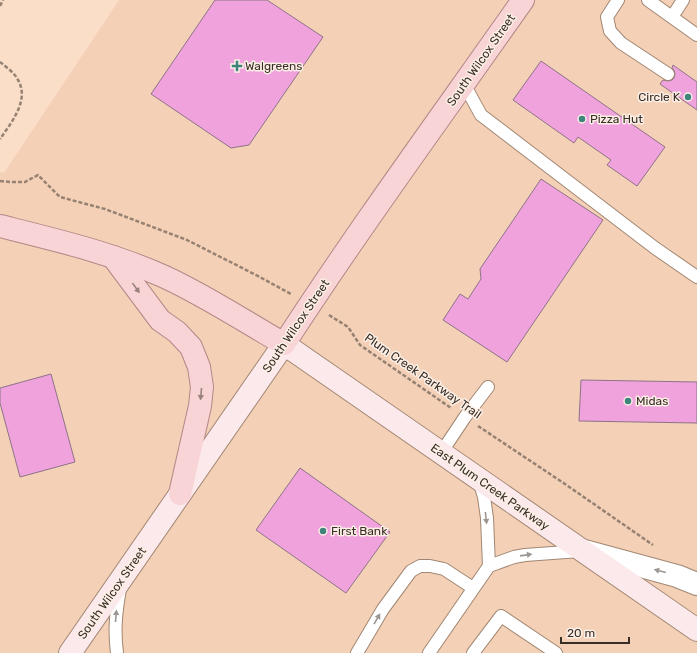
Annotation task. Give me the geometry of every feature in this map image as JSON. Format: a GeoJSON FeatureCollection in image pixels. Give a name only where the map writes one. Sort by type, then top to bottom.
{"type":"FeatureCollection","features":[{"type":"Feature","properties":{"kind":"main road","name":"South Wilcox Street"},"geometry":{"type":"LineString","coordinates":[[70,653],[284,344],[310,304],[523,0]]}},
{"type":"Feature","properties":{"kind":"main road"},"geometry":{"type":"LineString","coordinates":[[0,226],[113,257],[164,277],[207,299],[284,344]]}},
{"type":"Feature","properties":{"kind":"main road"},"geometry":{"type":"LineString","coordinates":[[113,257],[160,320],[177,332],[191,347],[200,367],[202,386],[200,406],[180,494]]}},
{"type":"Feature","properties":{"kind":"main road","name":"East Plum Creek Parkway"},"geometry":{"type":"LineString","coordinates":[[284,344],[697,630]]}},
{"type":"Feature","properties":{"kind":"street"},"geometry":{"type":"LineString","coordinates":[[582,550],[677,576],[697,584]]}},
{"type":"Feature","properties":{"kind":"lane"},"geometry":{"type":"LineString","coordinates":[[618,0],[607,17],[610,31],[621,43],[668,74]]}},
{"type":"Feature","properties":{"kind":"lane"},"geometry":{"type":"LineString","coordinates":[[648,0],[697,34]]}},
{"type":"Feature","properties":{"kind":"lane"},"geometry":{"type":"LineString","coordinates":[[672,17],[683,0]]}},
{"type":"Feature","properties":{"kind":"lane"},"geometry":{"type":"LineString","coordinates":[[464,84],[481,115],[649,243],[697,277]]}},
{"type":"Feature","properties":{"kind":"lane"},"geometry":{"type":"LineString","coordinates":[[441,453],[488,386]]}},
{"type":"Feature","properties":{"kind":"lane"},"geometry":{"type":"LineString","coordinates":[[479,480],[484,497],[487,518],[489,566]]}},
{"type":"Feature","properties":{"kind":"lane"},"geometry":{"type":"LineString","coordinates":[[429,653],[489,566],[514,557],[525,555],[582,550]]}},
{"type":"Feature","properties":{"kind":"lane"},"geometry":{"type":"LineString","coordinates":[[357,653],[383,610],[411,571],[420,566],[430,566],[444,569],[473,588]]}},
{"type":"Feature","properties":{"kind":"lane"},"geometry":{"type":"LineString","coordinates":[[117,653],[115,616],[121,580]]}},
{"type":"Feature","properties":{"kind":"lane"},"geometry":{"type":"LineString","coordinates":[[473,653],[501,616],[556,653]]}},
{"type":"Feature","properties":{"kind":"path"},"geometry":{"type":"LineString","coordinates":[[0,6],[3,0]]}},
{"type":"Feature","properties":{"kind":"path"},"geometry":{"type":"LineString","coordinates":[[0,62],[18,78],[22,88],[21,101],[16,115],[0,139]]}},
{"type":"Feature","properties":{"kind":"path","name":"Plum Creek Parkway Trail"},"geometry":{"type":"LineString","coordinates":[[0,181],[26,182],[38,175],[60,197],[105,209],[187,240],[310,304],[348,327],[360,345],[656,546]]}},
{"type":"Feature","properties":{"kind":"shaded area"},"geometry":{"type":"Polygon","coordinates":[[[119,0],[697,0],[697,653],[0,653],[0,172],[4,173],[119,0]]]}},
{"type":"Feature","properties":{"kind":"building","name":"Walgreens"},"geometry":{"type":"Polygon","coordinates":[[[215,0],[267,0],[323,37],[249,145],[231,148],[151,94],[215,0]]]}},
{"type":"Feature","properties":{"kind":"building","name":"Pizza Hut"},"geometry":{"type":"Polygon","coordinates":[[[541,61],[665,147],[637,186],[607,165],[611,160],[578,137],[574,143],[513,100],[541,61]]]}},
{"type":"Feature","properties":{"kind":"building","name":"Circle K"},"geometry":{"type":"Polygon","coordinates":[[[673,65],[697,82],[697,110],[660,84],[663,80],[668,81],[674,78],[675,74],[672,68],[673,65]]]}},
{"type":"Feature","properties":{"kind":"building"},"geometry":{"type":"Polygon","coordinates":[[[541,179],[603,220],[507,362],[443,320],[460,294],[468,299],[481,279],[480,269],[541,179]]]}},
{"type":"Feature","properties":{"kind":"building"},"geometry":{"type":"Polygon","coordinates":[[[51,374],[75,462],[20,477],[0,403],[0,388],[51,374]]]}},
{"type":"Feature","properties":{"kind":"building","name":"Midas"},"geometry":{"type":"Polygon","coordinates":[[[581,380],[697,382],[697,423],[579,421],[581,380]]]}},
{"type":"Feature","properties":{"kind":"building","name":"First Bank"},"geometry":{"type":"Polygon","coordinates":[[[300,468],[390,532],[346,593],[256,530],[300,468]]]}},
{"type":"Feature","properties":{"kind":"place","name":"Walgreens"},"geometry":{"type":"Point","coordinates":[237,66]}},
{"type":"Feature","properties":{"kind":"place","name":"Circle K"},"geometry":{"type":"Point","coordinates":[688,97]}},
{"type":"Feature","properties":{"kind":"place","name":"Pizza Hut"},"geometry":{"type":"Point","coordinates":[582,119]}},
{"type":"Feature","properties":{"kind":"place","name":"Midas"},"geometry":{"type":"Point","coordinates":[628,401]}},
{"type":"Feature","properties":{"kind":"place","name":"First Bank"},"geometry":{"type":"Point","coordinates":[323,531]}}]}
